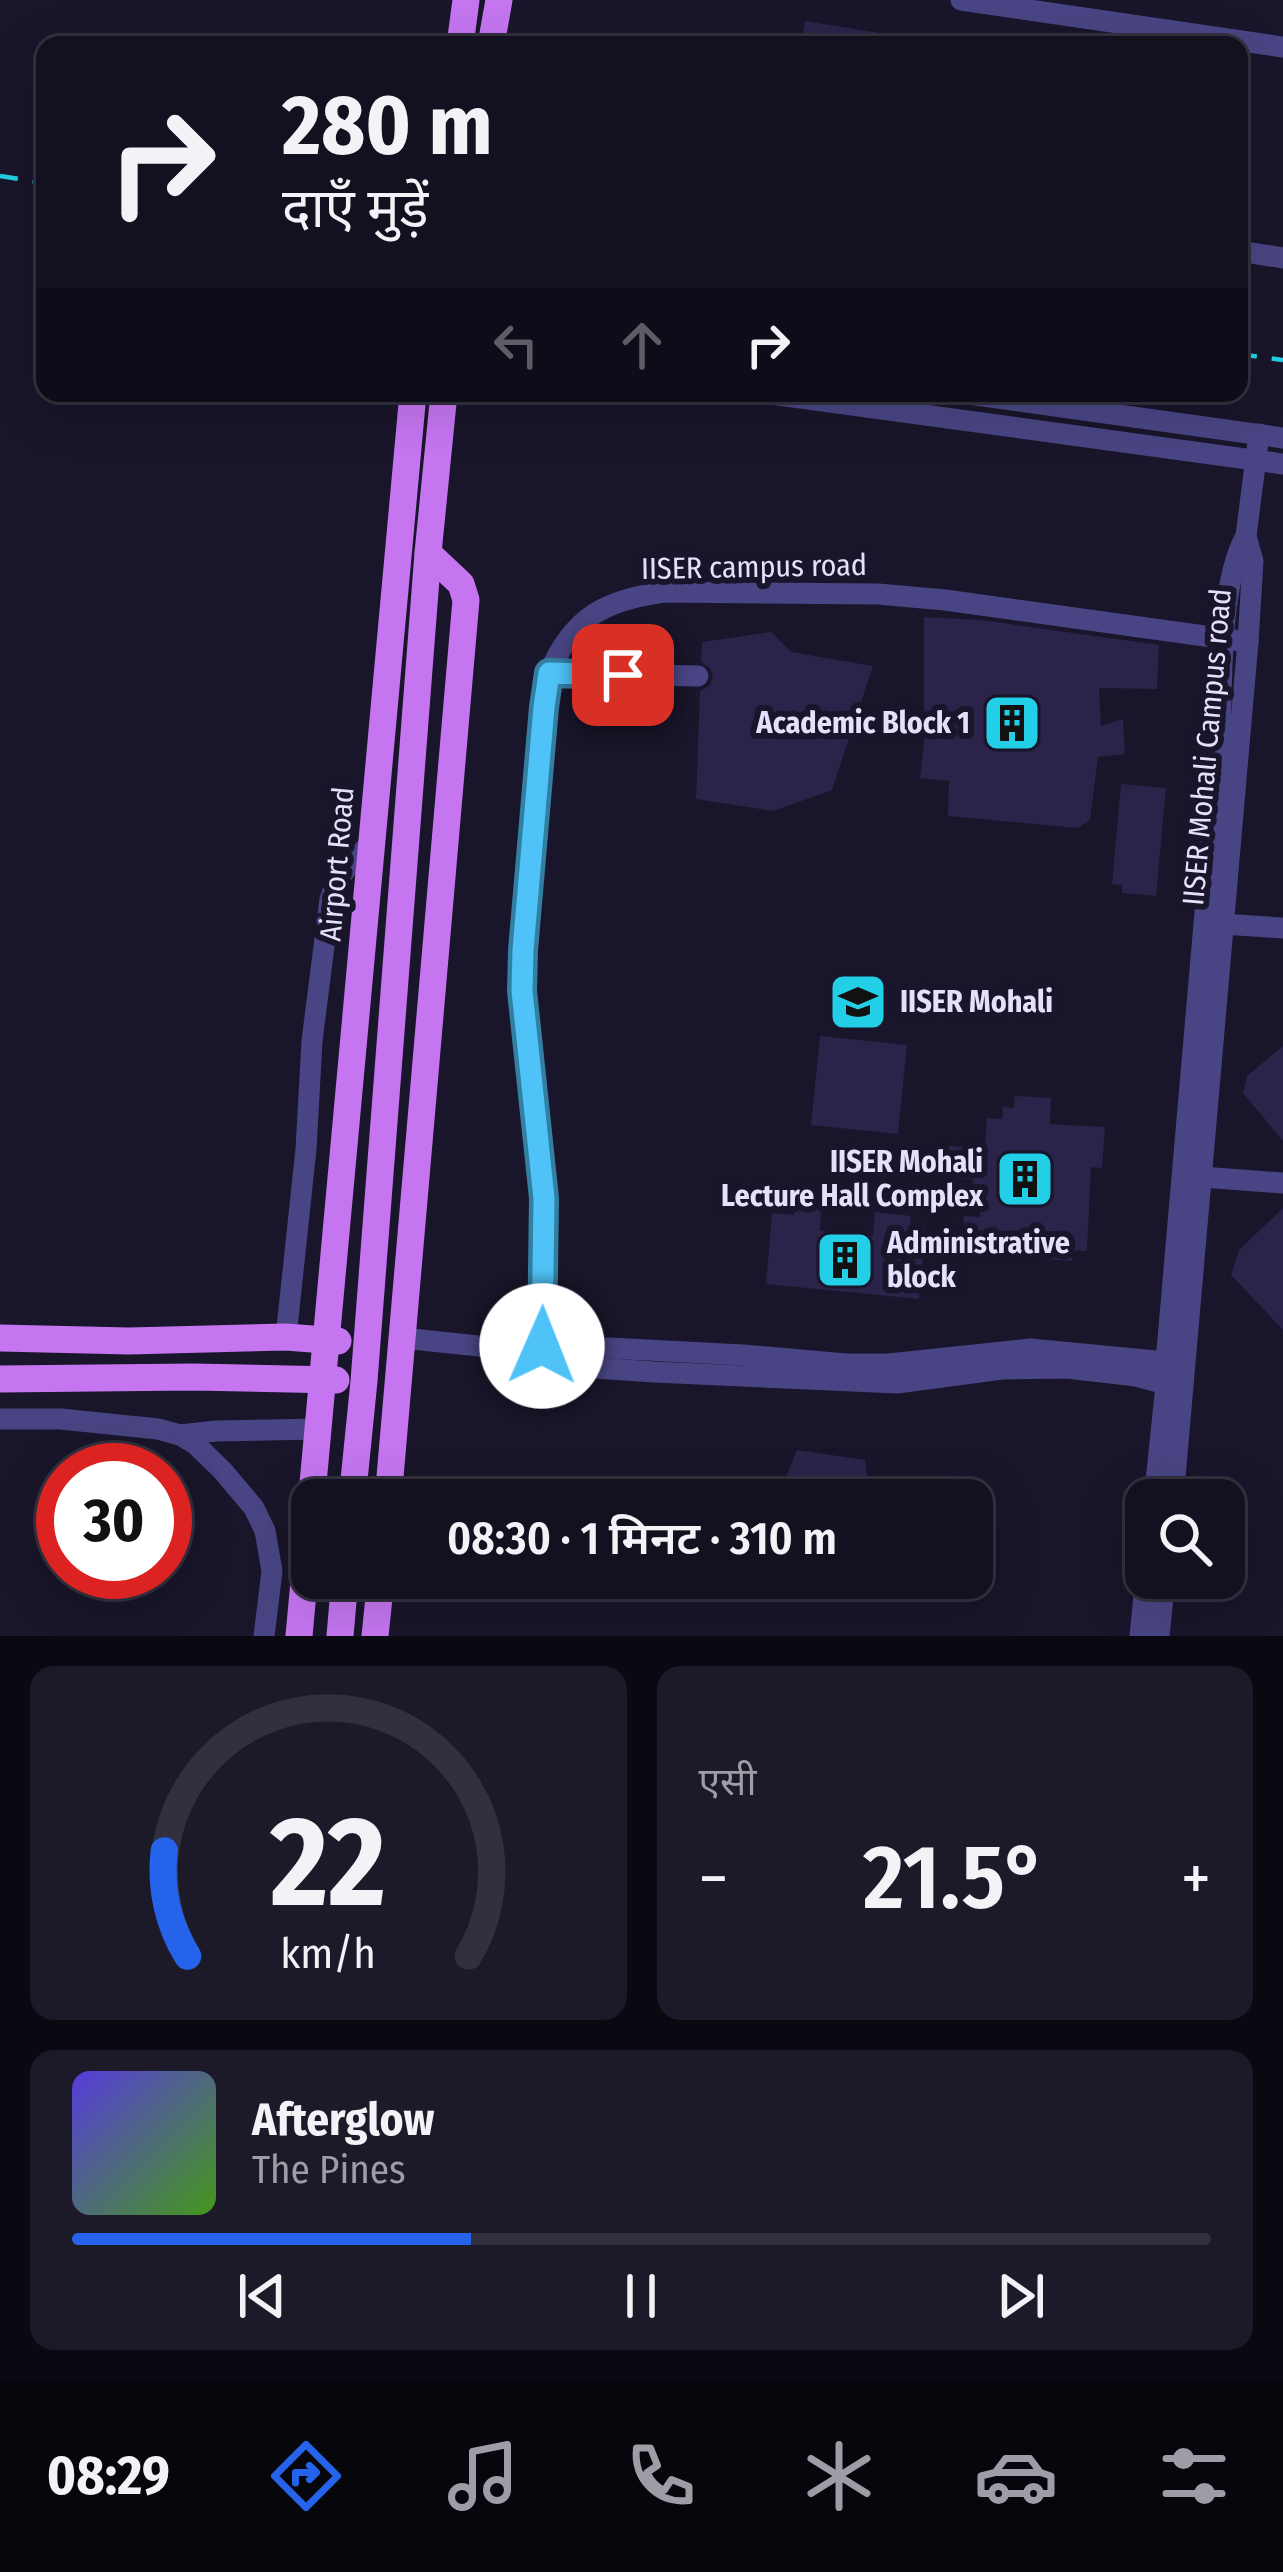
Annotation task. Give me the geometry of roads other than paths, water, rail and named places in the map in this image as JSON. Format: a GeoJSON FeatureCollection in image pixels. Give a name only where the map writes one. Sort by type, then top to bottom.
{"type":"FeatureCollection","features":[{"type":"Feature","properties":{"kind":"main road"},"geometry":{"type":"LineString","coordinates":[[461,36],[466,0]]}},
{"type":"Feature","properties":{"kind":"main road"},"geometry":{"type":"LineString","coordinates":[[493,36],[499,0]]}},
{"type":"Feature","properties":{"kind":"main road","name":"Airport Road"},"geometry":{"type":"LineString","coordinates":[[314,1479],[412,402]]}},
{"type":"Feature","properties":{"kind":"main road"},"geometry":{"type":"LineString","coordinates":[[354,1479],[443,402]]}},
{"type":"Feature","properties":{"kind":"main road"},"geometry":{"type":"LineString","coordinates":[[390,1479],[466,600],[461,584],[428,553]]}},
{"type":"Feature","properties":{"kind":"main road"},"geometry":{"type":"LineString","coordinates":[[0,1338],[129,1341],[286,1336],[366,1343]]}},
{"type":"Feature","properties":{"kind":"main road"},"geometry":{"type":"LineString","coordinates":[[0,1379],[364,1381]]}},
{"type":"Feature","properties":{"kind":"main road","name":"Airport Road"},"geometry":{"type":"LineString","coordinates":[[299,1636],[302,1599]]}},
{"type":"Feature","properties":{"kind":"main road"},"geometry":{"type":"LineString","coordinates":[[340,1636],[343,1599]]}},
{"type":"Feature","properties":{"kind":"main road"},"geometry":{"type":"LineString","coordinates":[[375,1636],[379,1599]]}},
{"type":"Feature","properties":{"kind":"street"},"geometry":{"type":"LineString","coordinates":[[961,0],[1041,6],[1218,36]]}},
{"type":"Feature","properties":{"kind":"street"},"geometry":{"type":"LineString","coordinates":[[1248,41],[1283,47]]}},
{"type":"Feature","properties":{"kind":"street"},"geometry":{"type":"LineString","coordinates":[[1248,252],[1283,258]]}},
{"type":"Feature","properties":{"kind":"street"},"geometry":{"type":"LineString","coordinates":[[830,402],[1283,464]]}},
{"type":"Feature","properties":{"kind":"street"},"geometry":{"type":"LineString","coordinates":[[1027,402],[1283,438]]}},
{"type":"Feature","properties":{"kind":"street"},"geometry":{"type":"LineString","coordinates":[[1246,536],[1259,434]]}},
{"type":"Feature","properties":{"kind":"street","name":"IISER Mohali Campus road"},"geometry":{"type":"LineString","coordinates":[[1174,1479],[1176,1375],[1224,638],[1235,555],[1246,536]]}},
{"type":"Feature","properties":{"kind":"street","name":"IISER Mohali Campus road"},"geometry":{"type":"LineString","coordinates":[[1191,1176],[1222,924],[1248,642],[1253,561],[1246,536]]}},
{"type":"Feature","properties":{"kind":"street","name":"IISER campus road"},"geometry":{"type":"LineString","coordinates":[[537,1352],[544,1198],[522,991],[523,950],[549,673],[559,649],[578,624],[605,606],[664,592],[878,594],[1248,642]]}},
{"type":"Feature","properties":{"kind":"street"},"geometry":{"type":"LineString","coordinates":[[549,673],[698,676]]}},
{"type":"Feature","properties":{"kind":"street"},"geometry":{"type":"LineString","coordinates":[[286,1336],[312,1041],[330,899],[350,862],[372,843]]}},
{"type":"Feature","properties":{"kind":"street"},"geometry":{"type":"LineString","coordinates":[[1222,924],[1283,928]]}},
{"type":"Feature","properties":{"kind":"street"},"geometry":{"type":"LineString","coordinates":[[1191,1176],[1283,1183]]}},
{"type":"Feature","properties":{"kind":"street"},"geometry":{"type":"LineString","coordinates":[[402,1338],[537,1352],[743,1355],[846,1364],[1030,1349],[1176,1375]]}},
{"type":"Feature","properties":{"kind":"street","name":"IISER Mohali Campus road"},"geometry":{"type":"LineString","coordinates":[[1158,1479],[1176,1375]]}},
{"type":"Feature","properties":{"kind":"street"},"geometry":{"type":"LineString","coordinates":[[0,1419],[62,1419],[158,1429],[195,1444],[254,1508],[265,1532],[272,1570],[264,1636]]}},
{"type":"Feature","properties":{"kind":"street"},"geometry":{"type":"LineString","coordinates":[[179,1435],[319,1429]]}},
{"type":"Feature","properties":{"kind":"street"},"geometry":{"type":"LineString","coordinates":[[271,1560],[291,1559]]}},
{"type":"Feature","properties":{"kind":"street"},"geometry":{"type":"LineString","coordinates":[[1140,1636],[1144,1599]]}},
{"type":"Feature","properties":{"kind":"street"},"geometry":{"type":"LineString","coordinates":[[1159,1636],[1163,1599]]}},
{"type":"Feature","properties":{"kind":"railway"},"geometry":{"type":"LineString","coordinates":[[0,176],[36,182]]}},
{"type":"Feature","properties":{"kind":"railway"},"geometry":{"type":"LineString","coordinates":[[1248,355],[1283,360]]}},
{"type":"Feature","properties":{"kind":"place","name":"Academic Block 1"},"geometry":{"type":"Point","coordinates":[1012,723]}},
{"type":"Feature","properties":{"kind":"place","name":"IISER Mohali"},"geometry":{"type":"Point","coordinates":[858,1002]}},
{"type":"Feature","properties":{"kind":"place","name":"IISER Mohali Lecture Hall Complex"},"geometry":{"type":"Point","coordinates":[1025,1179]}},
{"type":"Feature","properties":{"kind":"place","name":"Administrative block"},"geometry":{"type":"Point","coordinates":[845,1260]}}]}
